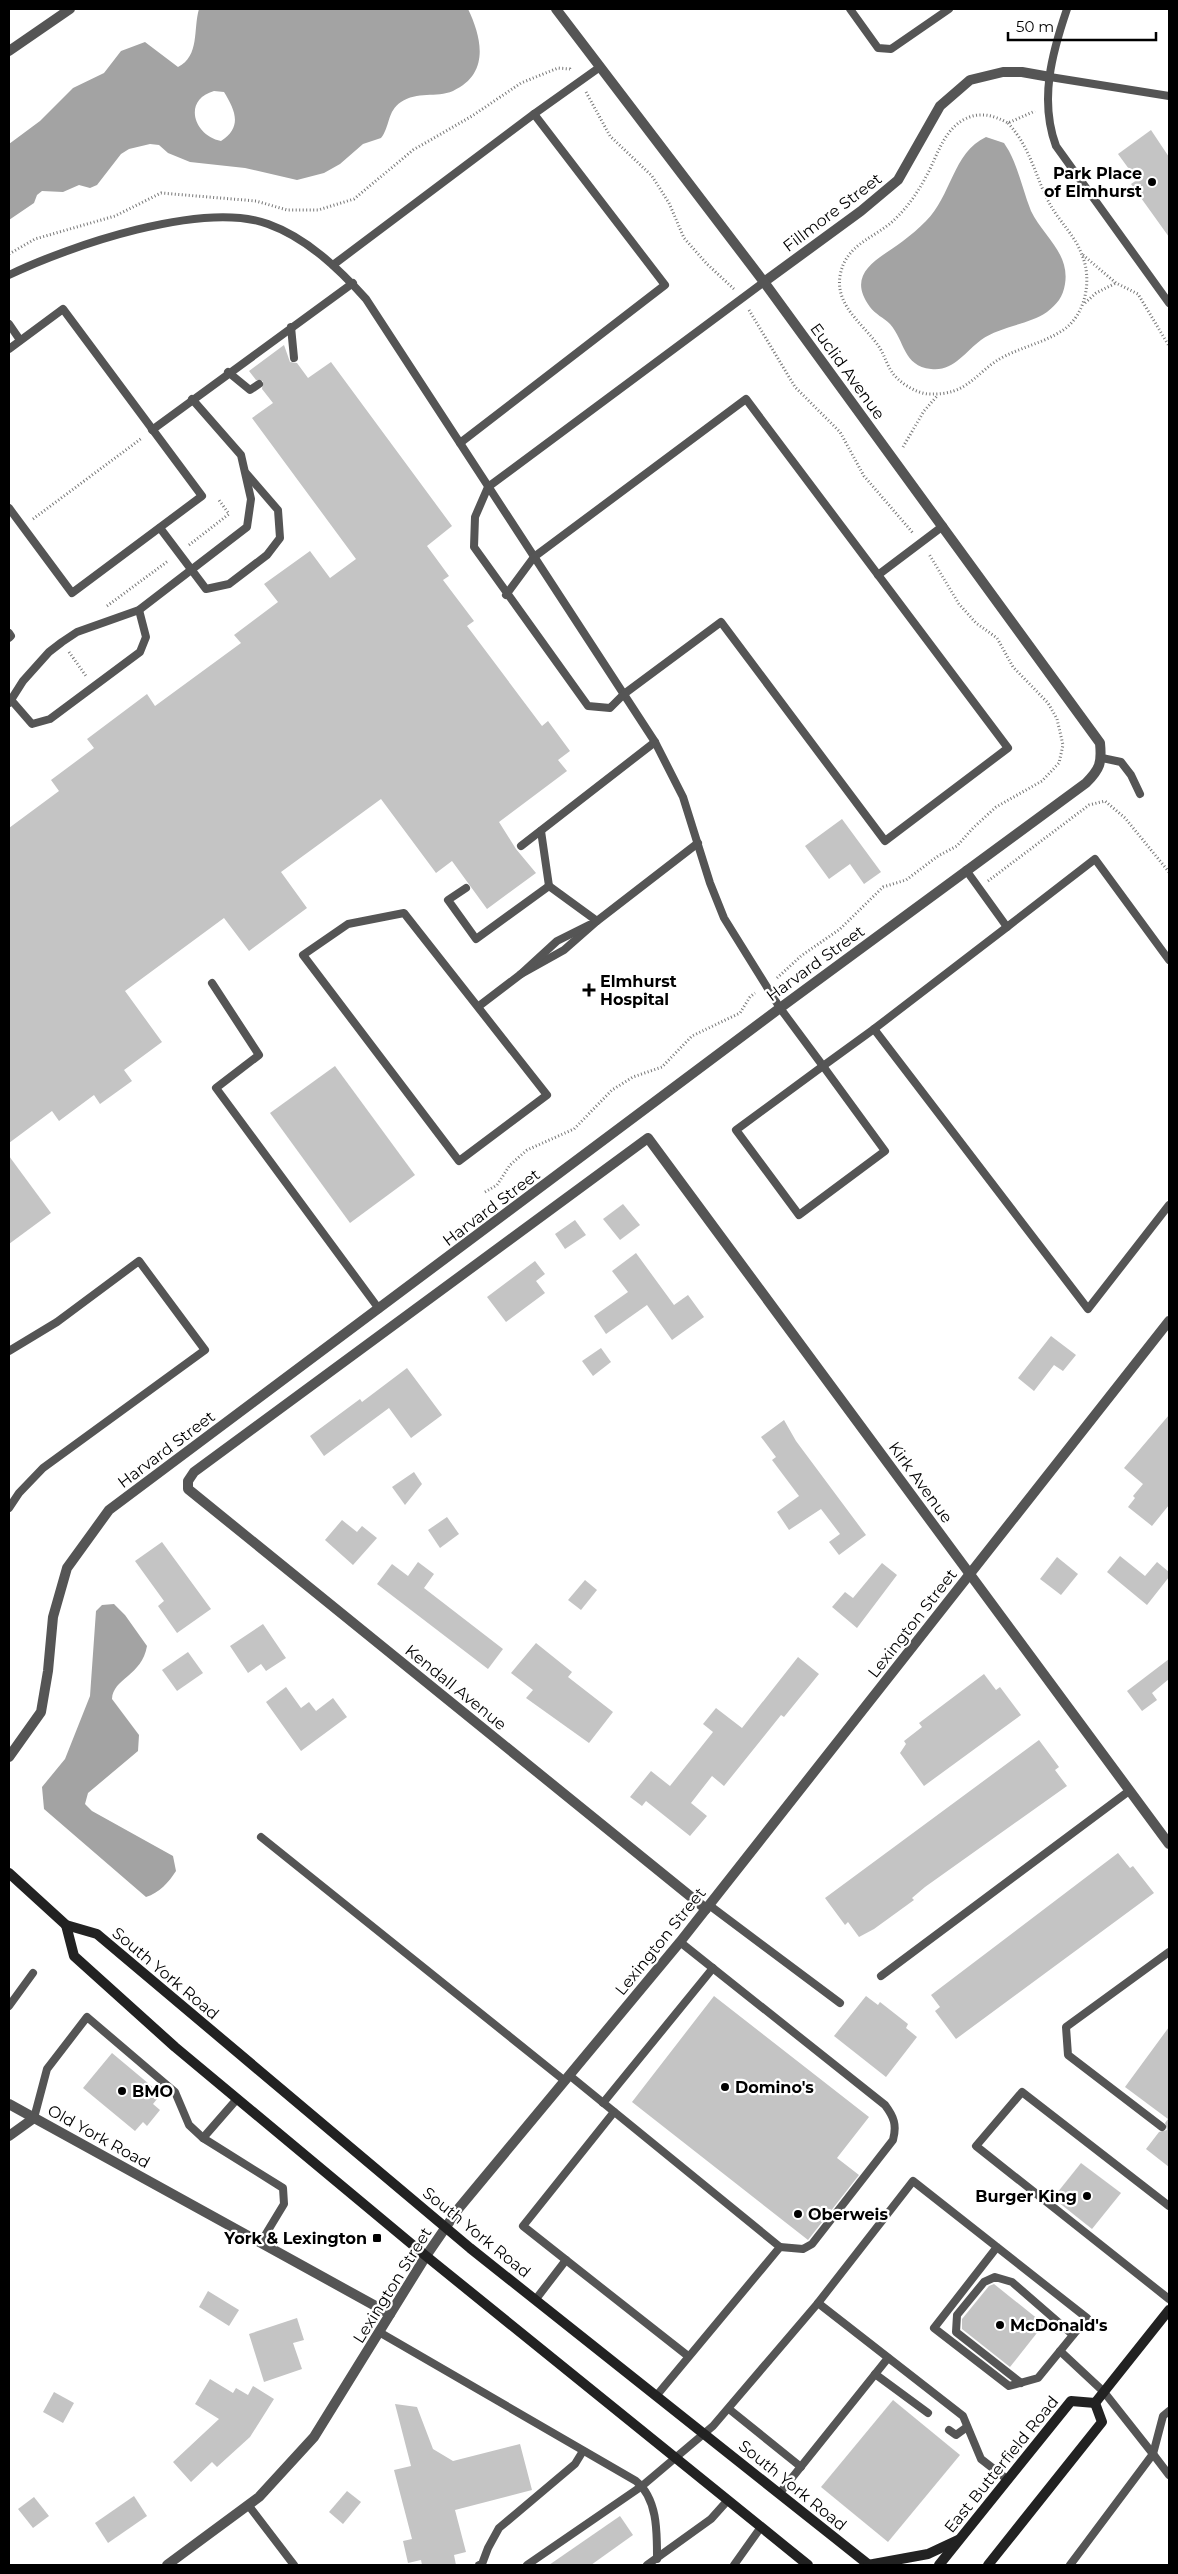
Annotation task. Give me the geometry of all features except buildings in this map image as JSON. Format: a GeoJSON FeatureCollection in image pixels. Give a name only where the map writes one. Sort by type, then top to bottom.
{"type":"FeatureCollection","features":[{"type":"Feature","properties":{"kind":"main road","name":"South York Road"},"geometry":{"type":"LineString","coordinates":[[9,1873],[66,1925],[97,1934],[446,2228],[869,2565]]}},
{"type":"Feature","properties":{"kind":"main road"},"geometry":{"type":"LineString","coordinates":[[66,1925],[74,1956],[237,2099],[426,2256],[808,2565]]}},
{"type":"Feature","properties":{"kind":"main road"},"geometry":{"type":"LineString","coordinates":[[988,2565],[1102,2422],[1095,2403],[1169,2310]]}},
{"type":"Feature","properties":{"kind":"main road","name":"East Butterfield Road"},"geometry":{"type":"LineString","coordinates":[[939,2565],[1071,2401],[1095,2403]]}},
{"type":"Feature","properties":{"kind":"main road"},"geometry":{"type":"LineString","coordinates":[[869,2565],[928,2554],[961,2538]]}},
{"type":"Feature","properties":{"kind":"street"},"geometry":{"type":"LineString","coordinates":[[9,52],[70,9]]}},
{"type":"Feature","properties":{"kind":"street","name":"Euclid Avenue"},"geometry":{"type":"LineString","coordinates":[[556,9],[764,282],[943,526],[1100,743],[1102,758]]}},
{"type":"Feature","properties":{"kind":"street","name":"Fillmore Street"},"geometry":{"type":"LineString","coordinates":[[764,282],[898,180],[940,106],[970,80],[1003,72],[1022,72],[1050,77]]}},
{"type":"Feature","properties":{"kind":"street","name":"Harvard Street"},"geometry":{"type":"LineString","coordinates":[[9,1756],[41,1712],[48,1671],[53,1617],[67,1568],[109,1510],[780,1008],[1086,783],[1098,771],[1102,758]]}},
{"type":"Feature","properties":{"kind":"street","name":"Kirk Avenue"},"geometry":{"type":"LineString","coordinates":[[188,1489],[188,1481],[194,1472],[648,1138],[1169,1844]]}},
{"type":"Feature","properties":{"kind":"street","name":"Lexington Street"},"geometry":{"type":"LineString","coordinates":[[167,2565],[249,2506],[279,2478],[314,2437],[426,2256],[464,2202],[680,1942],[1169,1321]]}},
{"type":"Feature","properties":{"kind":"street","name":"Kendall Avenue"},"geometry":{"type":"LineString","coordinates":[[188,1489],[708,1907]]}},
{"type":"Feature","properties":{"kind":"street","name":"Old York Road"},"geometry":{"type":"LineString","coordinates":[[9,2104],[261,2242]]}},
{"type":"Feature","properties":{"kind":"street"},"geometry":{"type":"LineString","coordinates":[[9,2136],[34,2118]]}},
{"type":"Feature","properties":{"kind":"street"},"geometry":{"type":"LineString","coordinates":[[261,2242],[390,2314]]}},
{"type":"Feature","properties":{"kind":"lane"},"geometry":{"type":"LineString","coordinates":[[850,9],[878,48],[892,49],[948,9]]}},
{"type":"Feature","properties":{"kind":"lane"},"geometry":{"type":"LineString","coordinates":[[1067,9],[1053,49],[1048,108],[1049,126],[1056,146],[1169,303]]}},
{"type":"Feature","properties":{"kind":"lane"},"geometry":{"type":"LineString","coordinates":[[333,265],[534,114],[600,67]]}},
{"type":"Feature","properties":{"kind":"lane"},"geometry":{"type":"LineString","coordinates":[[1050,77],[1169,96]]}},
{"type":"Feature","properties":{"kind":"lane"},"geometry":{"type":"LineString","coordinates":[[460,443],[665,285],[534,114]]}},
{"type":"Feature","properties":{"kind":"lane"},"geometry":{"type":"LineString","coordinates":[[9,275],[81,246],[141,228],[196,219],[237,217],[268,224],[308,245],[333,265],[366,299],[654,742],[683,797],[710,883],[724,918],[780,1008],[823,1066],[885,1151],[798,1215],[736,1130],[823,1066],[874,1029],[1095,860],[1169,960]]}},
{"type":"Feature","properties":{"kind":"lane"},"geometry":{"type":"LineString","coordinates":[[506,595],[534,557],[746,399],[1008,748],[885,841],[721,622],[624,694],[610,708],[588,706],[506,595],[474,547],[474,518],[488,487],[764,282]]}},
{"type":"Feature","properties":{"kind":"lane"},"geometry":{"type":"LineString","coordinates":[[152,430],[228,372],[352,284]]}},
{"type":"Feature","properties":{"kind":"lane"},"geometry":{"type":"LineString","coordinates":[[9,349],[63,309],[202,496],[72,593],[9,508]]}},
{"type":"Feature","properties":{"kind":"lane"},"geometry":{"type":"LineString","coordinates":[[9,324],[20,340]]}},
{"type":"Feature","properties":{"kind":"lane"},"geometry":{"type":"LineString","coordinates":[[291,328],[294,358]]}},
{"type":"Feature","properties":{"kind":"lane"},"geometry":{"type":"LineString","coordinates":[[228,372],[250,390],[259,384]]}},
{"type":"Feature","properties":{"kind":"lane"},"geometry":{"type":"LineString","coordinates":[[139,610],[146,637],[140,652],[50,719],[32,724],[10,702],[24,681],[49,652],[62,642],[77,632],[139,610],[247,528],[251,499],[241,455],[192,399]]}},
{"type":"Feature","properties":{"kind":"lane"},"geometry":{"type":"LineString","coordinates":[[160,528],[206,589],[229,584],[267,555],[280,538],[278,510],[244,471]]}},
{"type":"Feature","properties":{"kind":"lane"},"geometry":{"type":"LineString","coordinates":[[878,575],[943,526]]}},
{"type":"Feature","properties":{"kind":"lane"},"geometry":{"type":"LineString","coordinates":[[9,633],[12,636],[9,638]]}},
{"type":"Feature","properties":{"kind":"lane"},"geometry":{"type":"LineString","coordinates":[[522,846],[654,742]]}},
{"type":"Feature","properties":{"kind":"lane"},"geometry":{"type":"LineString","coordinates":[[1102,758],[1121,762],[1131,775],[1140,794]]}},
{"type":"Feature","properties":{"kind":"lane"},"geometry":{"type":"LineString","coordinates":[[541,831],[549,886],[598,921]]}},
{"type":"Feature","properties":{"kind":"lane"},"geometry":{"type":"LineString","coordinates":[[521,974],[564,950],[698,843]]}},
{"type":"Feature","properties":{"kind":"lane"},"geometry":{"type":"LineString","coordinates":[[966,870],[1007,926]]}},
{"type":"Feature","properties":{"kind":"lane"},"geometry":{"type":"LineString","coordinates":[[466,888],[448,900],[476,939],[549,886]]}},
{"type":"Feature","properties":{"kind":"lane"},"geometry":{"type":"LineString","coordinates":[[404,912],[479,1006],[547,1094],[459,1160],[303,955],[348,924],[404,912]]}},
{"type":"Feature","properties":{"kind":"lane"},"geometry":{"type":"LineString","coordinates":[[479,1006],[521,974],[557,940],[598,921]]}},
{"type":"Feature","properties":{"kind":"lane"},"geometry":{"type":"LineString","coordinates":[[212,983],[259,1055],[216,1088],[379,1309]]}},
{"type":"Feature","properties":{"kind":"lane"},"geometry":{"type":"LineString","coordinates":[[874,1029],[1088,1309],[1169,1205]]}},
{"type":"Feature","properties":{"kind":"lane"},"geometry":{"type":"LineString","coordinates":[[9,1351],[57,1322],[139,1261],[206,1350],[43,1468],[19,1492],[9,1508]]}},
{"type":"Feature","properties":{"kind":"lane"},"geometry":{"type":"LineString","coordinates":[[881,1976],[1130,1791]]}},
{"type":"Feature","properties":{"kind":"lane"},"geometry":{"type":"LineString","coordinates":[[261,1836],[567,2078],[603,2103],[780,2248],[803,2249],[812,2244],[893,2140],[896,2129],[893,2115],[885,2105],[680,1942]]}},
{"type":"Feature","properties":{"kind":"lane"},"geometry":{"type":"LineString","coordinates":[[708,1907],[840,2003]]}},
{"type":"Feature","properties":{"kind":"lane"},"geometry":{"type":"LineString","coordinates":[[1162,2127],[1068,2055],[1066,2027],[1169,1952]]}},
{"type":"Feature","properties":{"kind":"lane"},"geometry":{"type":"LineString","coordinates":[[603,2103],[713,1968]]}},
{"type":"Feature","properties":{"kind":"lane"},"geometry":{"type":"LineString","coordinates":[[9,2006],[33,1974]]}},
{"type":"Feature","properties":{"kind":"lane"},"geometry":{"type":"LineString","coordinates":[[34,2118],[47,2069],[87,2017],[175,2092],[189,2124],[203,2138],[283,2188],[284,2204],[261,2242]]}},
{"type":"Feature","properties":{"kind":"lane"},"geometry":{"type":"LineString","coordinates":[[1169,2206],[1022,2092],[976,2146],[1169,2299]]}},
{"type":"Feature","properties":{"kind":"lane"},"geometry":{"type":"LineString","coordinates":[[203,2138],[237,2099]]}},
{"type":"Feature","properties":{"kind":"lane"},"geometry":{"type":"LineString","coordinates":[[614,2112],[523,2226],[688,2356]]}},
{"type":"Feature","properties":{"kind":"lane"},"geometry":{"type":"LineString","coordinates":[[527,2565],[642,2486],[705,2433],[729,2409],[818,2303],[913,2181],[997,2247],[1087,2318],[1038,2378],[1009,2386],[934,2328],[997,2247]]}},
{"type":"Feature","properties":{"kind":"lane"},"geometry":{"type":"LineString","coordinates":[[657,2395],[780,2248]]}},
{"type":"Feature","properties":{"kind":"lane"},"geometry":{"type":"LineString","coordinates":[[536,2299],[566,2260]]}},
{"type":"Feature","properties":{"kind":"lane"},"geometry":{"type":"LineString","coordinates":[[1021,2383],[956,2332],[957,2315],[984,2282],[995,2277],[1012,2282],[1072,2335]]}},
{"type":"Feature","properties":{"kind":"lane"},"geometry":{"type":"LineString","coordinates":[[818,2303],[963,2416],[981,2459],[1008,2480]]}},
{"type":"Feature","properties":{"kind":"lane"},"geometry":{"type":"LineString","coordinates":[[379,2332],[642,2486],[657,2527],[657,2559]]}},
{"type":"Feature","properties":{"kind":"lane"},"geometry":{"type":"LineString","coordinates":[[1060,2351],[1104,2392],[1169,2475]]}},
{"type":"Feature","properties":{"kind":"lane"},"geometry":{"type":"LineString","coordinates":[[779,2494],[888,2358]]}},
{"type":"Feature","properties":{"kind":"lane"},"geometry":{"type":"LineString","coordinates":[[875,2374],[928,2413]]}},
{"type":"Feature","properties":{"kind":"lane"},"geometry":{"type":"LineString","coordinates":[[729,2409],[800,2468]]}},
{"type":"Feature","properties":{"kind":"lane"},"geometry":{"type":"LineString","coordinates":[[1070,2565],[1153,2454],[1163,2416],[1169,2411]]}},
{"type":"Feature","properties":{"kind":"lane"},"geometry":{"type":"LineString","coordinates":[[949,2430],[956,2435],[967,2427]]}},
{"type":"Feature","properties":{"kind":"lane"},"geometry":{"type":"LineString","coordinates":[[479,2565],[482,2564],[499,2528],[575,2464],[583,2451]]}},
{"type":"Feature","properties":{"kind":"lane"},"geometry":{"type":"LineString","coordinates":[[647,2565],[711,2519],[728,2500]]}},
{"type":"Feature","properties":{"kind":"lane"},"geometry":{"type":"LineString","coordinates":[[249,2506],[294,2565]]}},
{"type":"Feature","properties":{"kind":"lane"},"geometry":{"type":"LineString","coordinates":[[734,2565],[762,2528]]}},
{"type":"Feature","properties":{"kind":"path"},"geometry":{"type":"LineString","coordinates":[[9,254],[35,239],[115,216],[162,193],[256,201],[287,210],[318,210],[354,200],[413,150],[472,116],[521,82],[558,68],[570,69],[610,136],[652,176],[669,203],[684,238],[707,264],[730,284],[759,323],[795,387],[840,432],[864,476],[921,543],[959,604],[976,623],[997,638],[1013,667],[1048,703],[1057,719],[1064,745],[1059,763],[1042,781],[996,807],[957,846],[938,856],[906,880],[883,887],[840,929],[801,956],[784,974],[750,997],[740,1013],[692,1036],[662,1067],[633,1076],[612,1090],[574,1129],[527,1150],[510,1165],[496,1184],[485,1192]]}},
{"type":"Feature","properties":{"kind":"path"},"geometry":{"type":"LineString","coordinates":[[1008,123],[1027,113],[1048,108]]}},
{"type":"Feature","properties":{"kind":"path"},"geometry":{"type":"LineString","coordinates":[[1085,304],[1086,266],[1082,254],[1054,211],[1029,151],[1008,123],[993,115],[978,115],[964,120],[950,131],[913,199],[898,216],[861,241],[850,252],[841,272],[841,291],[846,305],[881,350],[892,373],[912,388],[924,394],[939,394],[964,388],[1005,356],[1062,331],[1074,321],[1085,304],[1096,293],[1116,283]]}},
{"type":"Feature","properties":{"kind":"path"},"geometry":{"type":"LineString","coordinates":[[1082,254],[1116,283],[1138,294],[1169,346]]}},
{"type":"Feature","properties":{"kind":"path"},"geometry":{"type":"LineString","coordinates":[[895,461],[914,426],[939,394]]}},
{"type":"Feature","properties":{"kind":"path"},"geometry":{"type":"LineString","coordinates":[[23,527],[152,430]]}},
{"type":"Feature","properties":{"kind":"path"},"geometry":{"type":"LineString","coordinates":[[101,608],[108,606],[229,514],[219,500]]}},
{"type":"Feature","properties":{"kind":"path"},"geometry":{"type":"LineString","coordinates":[[62,642],[94,686]]}},
{"type":"Feature","properties":{"kind":"path"},"geometry":{"type":"LineString","coordinates":[[979,888],[1089,806],[1105,800],[1125,818],[1169,872]]}},
{"type":"Feature","properties":{"kind":"shaded area"},"geometry":{"type":"Polygon","coordinates":[[[199,9],[468,9],[477,32],[480,54],[478,65],[473,75],[465,84],[447,93],[413,97],[401,102],[393,110],[381,138],[363,144],[340,164],[324,173],[297,180],[245,168],[190,162],[168,153],[159,145],[150,144],[129,149],[121,154],[97,185],[90,188],[79,185],[63,192],[42,191],[37,195],[34,203],[9,220],[9,144],[40,121],[73,88],[104,73],[121,51],[145,42],[178,67],[190,56],[193,49],[199,9]],[[214,91],[204,96],[198,102],[195,109],[195,118],[198,125],[212,138],[221,141],[228,136],[235,124],[234,112],[224,92],[214,91]]]}},
{"type":"Feature","properties":{"kind":"shaded area"},"geometry":{"type":"Polygon","coordinates":[[[986,137],[1004,143],[1009,151],[1031,211],[1060,254],[1065,273],[1064,289],[1057,303],[1047,312],[1031,320],[989,335],[958,360],[946,367],[931,369],[922,367],[910,358],[890,324],[870,307],[863,295],[861,284],[863,275],[876,260],[906,239],[926,221],[941,200],[966,153],[986,137]]]}},
{"type":"Feature","properties":{"kind":"shaded area"},"geometry":{"type":"Polygon","coordinates":[[[114,1604],[125,1615],[147,1646],[140,1664],[117,1686],[112,1699],[139,1735],[138,1751],[88,1793],[85,1804],[92,1811],[173,1856],[176,1871],[163,1887],[146,1897],[44,1809],[42,1787],[65,1759],[90,1696],[96,1611],[102,1605],[114,1604]]]}},
{"type":"Feature","properties":{"kind":"place","name":"Park Place of Elmhurst"},"geometry":{"type":"Point","coordinates":[1152,182]}},
{"type":"Feature","properties":{"kind":"place","name":"Elmhurst Hospital"},"geometry":{"type":"Point","coordinates":[589,990]}},
{"type":"Feature","properties":{"kind":"place","name":"Domino's"},"geometry":{"type":"Point","coordinates":[725,2087]}},
{"type":"Feature","properties":{"kind":"place","name":"BMO"},"geometry":{"type":"Point","coordinates":[122,2091]}},
{"type":"Feature","properties":{"kind":"place","name":"Burger King"},"geometry":{"type":"Point","coordinates":[1087,2196]}},
{"type":"Feature","properties":{"kind":"place","name":"Oberweis"},"geometry":{"type":"Point","coordinates":[798,2214]}},
{"type":"Feature","properties":{"kind":"place","name":"York & Lexington"},"geometry":{"type":"Point","coordinates":[377,2238]}},
{"type":"Feature","properties":{"kind":"place","name":"McDonald's"},"geometry":{"type":"Point","coordinates":[1000,2325]}}]}
